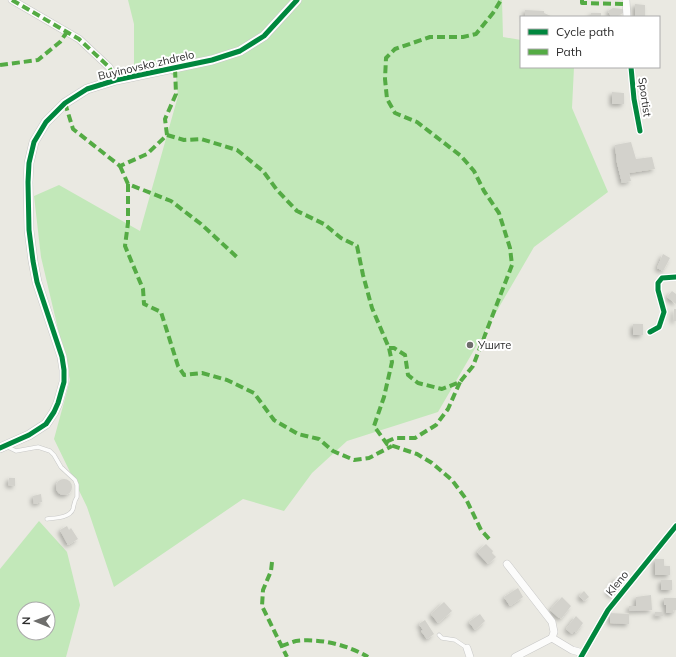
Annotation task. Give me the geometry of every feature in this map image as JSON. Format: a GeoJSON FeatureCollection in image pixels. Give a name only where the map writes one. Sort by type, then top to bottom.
{"type":"FeatureCollection","features":[{"type":"Feature","properties":{"kind":"street"},"geometry":{"type":"LineString","coordinates":[[12,0],[79,40],[109,67],[116,80]]}},
{"type":"Feature","properties":{"kind":"street","name":"Buyinovsko zhdrelo"},"geometry":{"type":"LineString","coordinates":[[3,447],[29,435],[46,424],[62,393],[64,382],[62,357],[37,282],[32,261],[29,230],[29,163],[34,142],[46,122],[64,103],[87,89],[116,80],[212,60],[240,51],[264,36],[297,0]]}},
{"type":"Feature","properties":{"kind":"street"},"geometry":{"type":"LineString","coordinates":[[626,0],[627,16]]}},
{"type":"Feature","properties":{"kind":"street","name":"Sportist"},"geometry":{"type":"LineString","coordinates":[[631,68],[634,99],[640,131]]}},
{"type":"Feature","properties":{"kind":"street"},"geometry":{"type":"LineString","coordinates":[[650,332],[660,327],[664,312],[658,286],[660,280],[662,278],[676,277]]}},
{"type":"Feature","properties":{"kind":"street","name":"Kleno"},"geometry":{"type":"LineString","coordinates":[[582,655],[608,610],[676,526]]}},
{"type":"Feature","properties":{"kind":"street"},"geometry":{"type":"LineString","coordinates":[[507,564],[552,622],[554,632],[552,638],[515,657]]}},
{"type":"Feature","properties":{"kind":"street"},"geometry":{"type":"LineString","coordinates":[[552,638],[582,655]]}},
{"type":"Feature","properties":{"kind":"street"},"geometry":{"type":"LineString","coordinates":[[467,648],[470,657]]}},
{"type":"Feature","properties":{"kind":"lane"},"geometry":{"type":"LineString","coordinates":[[3,447],[16,451],[38,447],[50,451],[62,467],[75,480],[77,485],[77,497],[72,512],[58,518],[47,519]]}},
{"type":"Feature","properties":{"kind":"lane"},"geometry":{"type":"LineString","coordinates":[[439,634],[442,638],[456,640],[467,648]]}},
{"type":"Feature","properties":{"kind":"green space"},"geometry":{"type":"Polygon","coordinates":[[[128,0],[502,0],[503,37],[520,40],[520,68],[574,68],[572,108],[608,192],[534,247],[438,412],[347,441],[312,473],[284,511],[243,499],[114,587],[87,507],[54,439],[70,380],[41,257],[34,196],[59,185],[140,231],[178,96],[176,78],[158,64],[144,68],[134,65],[134,24],[128,0]]]}},
{"type":"Feature","properties":{"kind":"green space"},"geometry":{"type":"Polygon","coordinates":[[[39,521],[67,552],[80,605],[66,657],[0,657],[0,569],[39,521]]]}},
{"type":"Feature","properties":{"kind":"building"},"geometry":{"type":"Polygon","coordinates":[[[635,4],[645,5],[645,16],[635,16],[635,4]]]}},
{"type":"Feature","properties":{"kind":"building"},"geometry":{"type":"Polygon","coordinates":[[[613,8],[623,9],[623,13],[618,16],[610,16],[608,11],[613,8]]]}},
{"type":"Feature","properties":{"kind":"building"},"geometry":{"type":"Polygon","coordinates":[[[525,10],[544,11],[544,13],[551,16],[525,16],[525,10]]]}},
{"type":"Feature","properties":{"kind":"building"},"geometry":{"type":"Polygon","coordinates":[[[591,13],[601,13],[601,16],[591,16],[591,13]]]}},
{"type":"Feature","properties":{"kind":"building"},"geometry":{"type":"Polygon","coordinates":[[[612,92],[624,93],[624,104],[612,104],[612,92]]]}},
{"type":"Feature","properties":{"kind":"building"},"geometry":{"type":"Polygon","coordinates":[[[637,103],[649,103],[650,109],[637,110],[637,103]]]}},
{"type":"Feature","properties":{"kind":"building"},"geometry":{"type":"Polygon","coordinates":[[[631,142],[636,159],[652,157],[655,169],[629,173],[631,181],[622,183],[617,163],[615,145],[631,142]]]}},
{"type":"Feature","properties":{"kind":"building"},"geometry":{"type":"Polygon","coordinates":[[[663,254],[670,258],[663,271],[657,268],[663,254]]]}},
{"type":"Feature","properties":{"kind":"building"},"geometry":{"type":"Polygon","coordinates":[[[672,291],[676,294],[676,304],[667,297],[672,291]]]}},
{"type":"Feature","properties":{"kind":"building"},"geometry":{"type":"Polygon","coordinates":[[[674,309],[676,309],[676,321],[673,321],[674,309]]]}},
{"type":"Feature","properties":{"kind":"building"},"geometry":{"type":"Polygon","coordinates":[[[633,324],[643,324],[643,335],[633,335],[633,324]]]}},
{"type":"Feature","properties":{"kind":"building"},"geometry":{"type":"Polygon","coordinates":[[[9,478],[15,478],[15,486],[8,485],[9,478]]]}},
{"type":"Feature","properties":{"kind":"building"},"geometry":{"type":"Polygon","coordinates":[[[64,479],[70,481],[72,487],[70,493],[64,495],[58,493],[56,487],[58,481],[64,479]]]}},
{"type":"Feature","properties":{"kind":"building"},"geometry":{"type":"Polygon","coordinates":[[[41,494],[42,502],[34,504],[33,496],[41,494]]]}},
{"type":"Feature","properties":{"kind":"building"},"geometry":{"type":"Polygon","coordinates":[[[67,526],[69,530],[71,528],[78,539],[68,545],[60,530],[67,526]]]}},
{"type":"Feature","properties":{"kind":"building"},"geometry":{"type":"Polygon","coordinates":[[[486,544],[493,551],[492,553],[496,557],[488,564],[477,552],[486,544]]]}},
{"type":"Feature","properties":{"kind":"building"},"geometry":{"type":"Polygon","coordinates":[[[655,559],[664,559],[664,566],[670,566],[670,575],[655,575],[655,559]]]}},
{"type":"Feature","properties":{"kind":"building"},"geometry":{"type":"Polygon","coordinates":[[[617,577],[625,583],[617,594],[615,593],[613,596],[607,592],[617,577]]]}},
{"type":"Feature","properties":{"kind":"building"},"geometry":{"type":"Polygon","coordinates":[[[661,580],[672,580],[672,590],[661,590],[661,580]]]}},
{"type":"Feature","properties":{"kind":"building"},"geometry":{"type":"Polygon","coordinates":[[[518,588],[523,597],[510,606],[504,597],[518,588]]]}},
{"type":"Feature","properties":{"kind":"building"},"geometry":{"type":"Polygon","coordinates":[[[584,591],[589,597],[584,601],[579,596],[584,591]]]}},
{"type":"Feature","properties":{"kind":"building"},"geometry":{"type":"Polygon","coordinates":[[[651,595],[652,610],[629,611],[629,606],[636,606],[636,597],[651,595]]]}},
{"type":"Feature","properties":{"kind":"building"},"geometry":{"type":"Polygon","coordinates":[[[562,597],[571,606],[561,619],[550,610],[562,597]]]}},
{"type":"Feature","properties":{"kind":"building"},"geometry":{"type":"Polygon","coordinates":[[[664,598],[676,598],[676,610],[673,610],[674,613],[666,613],[664,598]]]}},
{"type":"Feature","properties":{"kind":"building"},"geometry":{"type":"Polygon","coordinates":[[[444,602],[452,611],[438,623],[431,614],[444,602]]]}},
{"type":"Feature","properties":{"kind":"building"},"geometry":{"type":"Polygon","coordinates":[[[655,612],[663,612],[663,616],[655,616],[655,612]]]}},
{"type":"Feature","properties":{"kind":"building"},"geometry":{"type":"Polygon","coordinates":[[[610,613],[629,614],[629,624],[610,623],[610,613]]]}},
{"type":"Feature","properties":{"kind":"building"},"geometry":{"type":"Polygon","coordinates":[[[480,614],[485,621],[475,630],[469,622],[480,614]]]}},
{"type":"Feature","properties":{"kind":"building"},"geometry":{"type":"Polygon","coordinates":[[[576,616],[583,623],[576,633],[574,631],[572,634],[566,629],[576,616]]]}},
{"type":"Feature","properties":{"kind":"building"},"geometry":{"type":"Polygon","coordinates":[[[425,620],[434,634],[427,639],[421,631],[423,630],[419,624],[425,620]]]}},
{"type":"Feature","properties":{"kind":"marked path"},"geometry":{"type":"LineString","coordinates":[[12,0],[79,39],[109,67],[116,80]]}},
{"type":"Feature","properties":{"kind":"marked path"},"geometry":{"type":"LineString","coordinates":[[389,348],[394,348],[405,355],[408,375],[418,383],[442,389],[460,382],[473,366],[512,265],[510,248],[499,213],[484,191],[474,171],[461,156],[417,122],[395,113],[387,99],[385,79],[386,58],[395,49],[430,37],[463,37],[476,34],[493,13],[501,0]]}},
{"type":"Feature","properties":{"kind":"marked path"},"geometry":{"type":"LineString","coordinates":[[582,0],[582,3],[626,4]]}},
{"type":"Feature","properties":{"kind":"marked path"},"geometry":{"type":"LineString","coordinates":[[0,65],[38,60],[60,42],[67,32]]}},
{"type":"Feature","properties":{"kind":"marked path"},"geometry":{"type":"LineString","coordinates":[[65,103],[73,129],[120,166],[147,154],[167,135],[165,119],[176,94],[175,68]]}},
{"type":"Feature","properties":{"kind":"marked path"},"geometry":{"type":"LineString","coordinates":[[167,135],[184,140],[201,139],[237,150],[263,171],[277,190],[297,211],[324,224],[341,238],[357,246],[372,308],[389,348],[392,362],[384,397],[374,426],[387,444],[417,454],[432,463],[452,480],[466,499],[481,530],[491,541]]}},
{"type":"Feature","properties":{"kind":"marked path"},"geometry":{"type":"LineString","coordinates":[[120,166],[128,184],[171,201],[201,224],[239,259]]}},
{"type":"Feature","properties":{"kind":"marked path"},"geometry":{"type":"LineString","coordinates":[[128,184],[128,223],[125,246],[143,289],[144,304],[161,312],[178,366],[184,375],[202,373],[227,380],[254,393],[274,420],[298,434],[319,439],[333,451],[354,460],[369,458],[392,446]]}},
{"type":"Feature","properties":{"kind":"marked path"},"geometry":{"type":"LineString","coordinates":[[386,442],[395,438],[415,438],[436,425],[448,409],[460,382]]}},
{"type":"Feature","properties":{"kind":"marked path"},"geometry":{"type":"LineString","coordinates":[[272,562],[271,571],[263,590],[262,606],[287,657]]}},
{"type":"Feature","properties":{"kind":"marked path"},"geometry":{"type":"LineString","coordinates":[[281,646],[296,641],[305,640],[334,643],[352,649],[368,657]]}},
{"type":"Feature","properties":{"kind":"cycle path"},"geometry":{"type":"LineString","coordinates":[[0,448],[29,435],[46,424],[58,403],[64,382],[62,357],[37,282],[29,230],[29,163],[34,142],[46,122],[65,103],[87,89],[116,80],[212,60],[240,51],[264,36],[297,0]]}},
{"type":"Feature","properties":{"kind":"cycle path"},"geometry":{"type":"LineString","coordinates":[[631,68],[634,99],[640,131]]}},
{"type":"Feature","properties":{"kind":"cycle path"},"geometry":{"type":"LineString","coordinates":[[650,332],[659,327],[664,312],[658,290],[658,283],[662,278],[676,277]]}},
{"type":"Feature","properties":{"kind":"cycle path"},"geometry":{"type":"LineString","coordinates":[[581,657],[608,610],[676,526]]}},
{"type":"Feature","properties":{"kind":"place","name":"Ушите"},"geometry":{"type":"Point","coordinates":[470,345]}}]}
